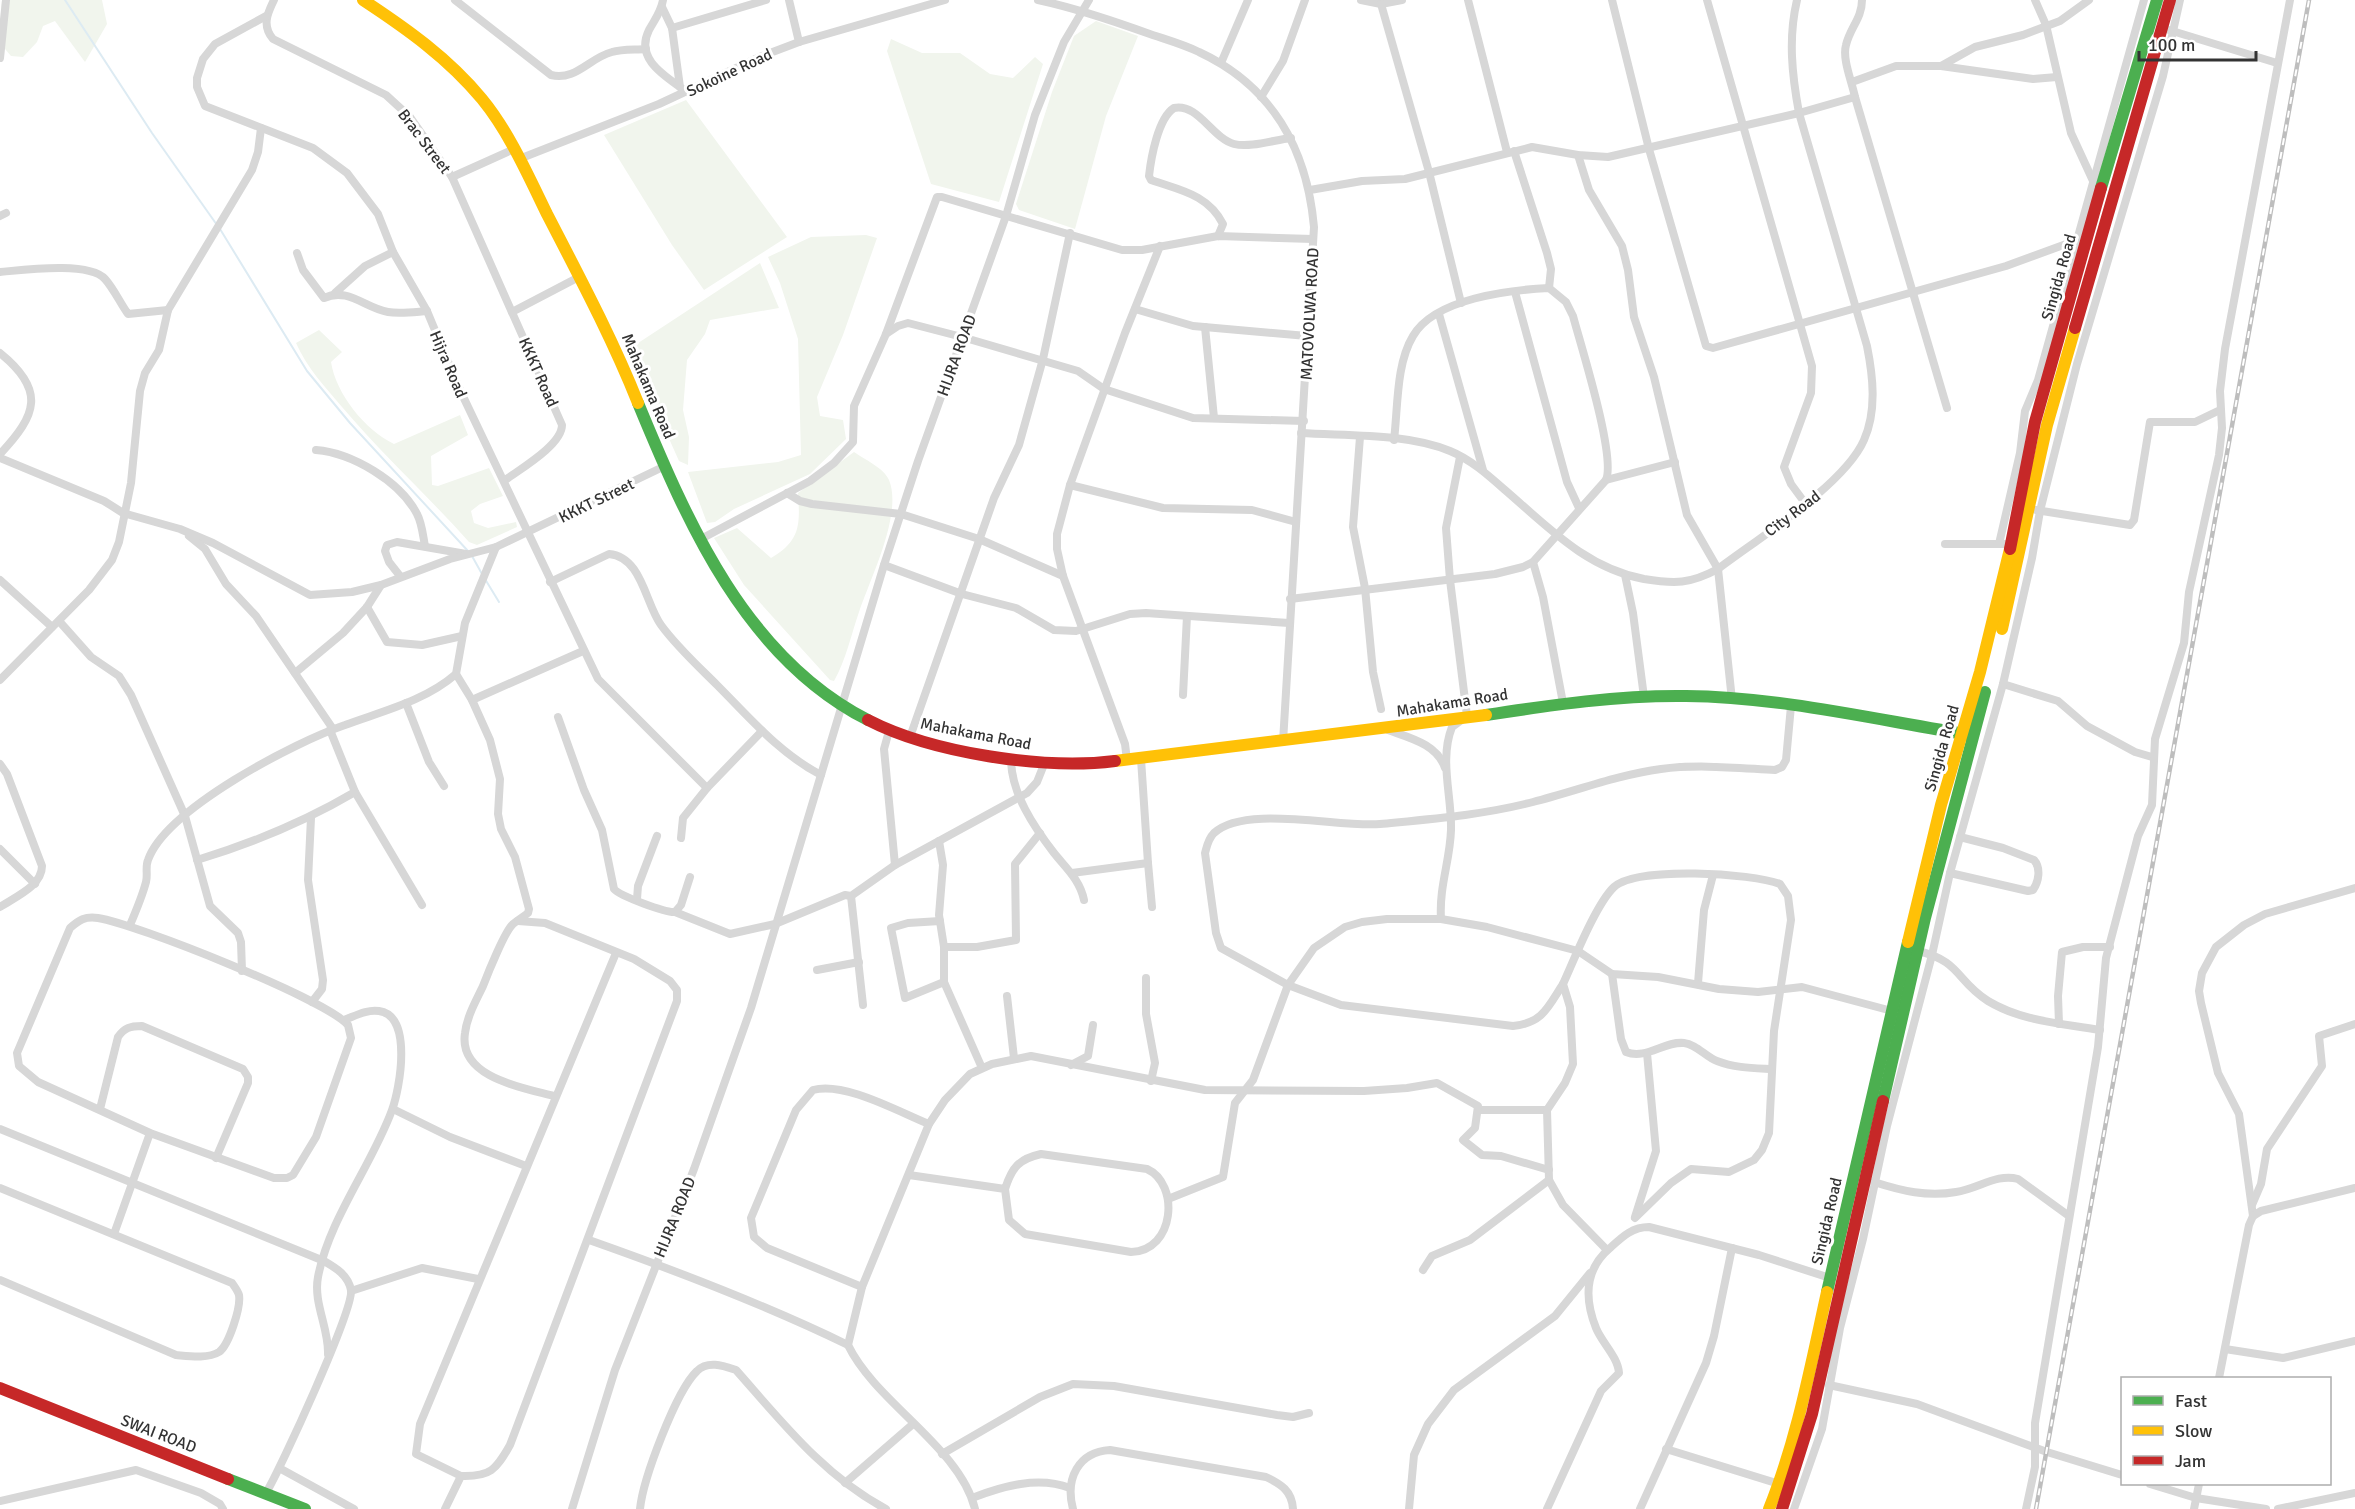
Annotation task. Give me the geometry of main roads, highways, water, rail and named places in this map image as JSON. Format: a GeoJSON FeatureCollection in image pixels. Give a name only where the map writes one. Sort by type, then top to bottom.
{"type":"FeatureCollection","features":[{"type":"Feature","properties":{"kind":"main road","name":"Mahakama Road"},"geometry":{"type":"LineString","coordinates":[[363,0],[412,32],[447,62],[483,100],[517,154],[615,346],[699,540],[747,615],[793,667],[838,711],[910,737],[1011,759],[1092,764],[1385,729],[1563,703],[1644,697],[1686,696],[1791,706],[1897,725],[1967,734]]}},
{"type":"Feature","properties":{"kind":"main road","name":"Singida Road"},"geometry":{"type":"LineString","coordinates":[[1985,673],[2005,544],[2035,422],[2157,0]]}},
{"type":"Feature","properties":{"kind":"main road","name":"Singida Road"},"geometry":{"type":"LineString","coordinates":[[1769,1509],[1779,1484],[1807,1382],[1892,1011],[1967,734],[2035,510],[2047,425],[2088,238],[2168,29],[2170,0]]}},
{"type":"Feature","properties":{"kind":"main road","name":"Singida Road"},"geometry":{"type":"LineString","coordinates":[[1782,1509],[1812,1414],[1967,734]]}},
{"type":"Feature","properties":{"kind":"main road","name":"SWAI ROAD"},"geometry":{"type":"LineString","coordinates":[[0,1388],[305,1509]]}},
{"type":"Feature","properties":{"kind":"waterway"},"geometry":{"type":"LineString","coordinates":[[65,0],[152,133],[217,225]]}},
{"type":"Feature","properties":{"kind":"waterway"},"geometry":{"type":"LineString","coordinates":[[220,229],[307,371],[350,423],[468,551]]}},
{"type":"Feature","properties":{"kind":"waterway"},"geometry":{"type":"LineString","coordinates":[[472,556],[482,574]]}},
{"type":"Feature","properties":{"kind":"waterway"},"geometry":{"type":"LineString","coordinates":[[485,579],[499,602]]}},
{"type":"Feature","properties":{"kind":"railway"},"geometry":{"type":"LineString","coordinates":[[2036,1509],[2309,0]]}}]}
